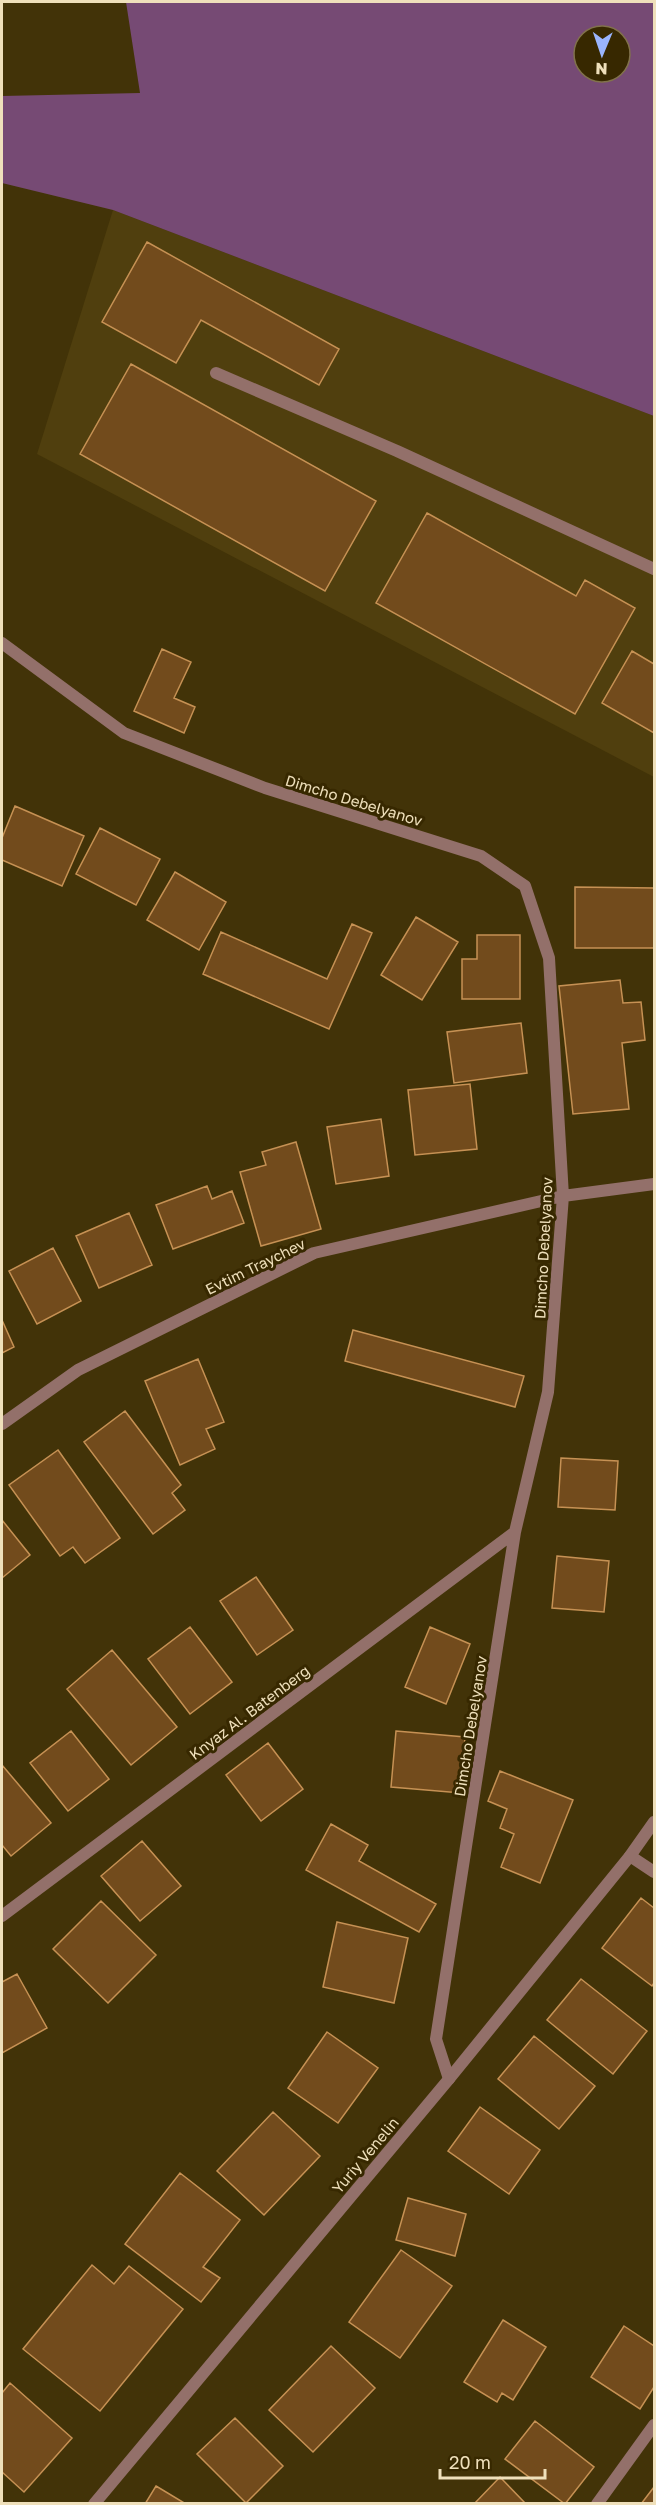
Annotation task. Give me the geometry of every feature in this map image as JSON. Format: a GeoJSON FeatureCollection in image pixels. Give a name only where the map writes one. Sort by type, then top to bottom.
{"type":"FeatureCollection","features":[{"type":"Feature","properties":{"kind":"street"},"geometry":{"type":"LineString","coordinates":[[216,373],[408,456],[654,569]]}},
{"type":"Feature","properties":{"kind":"street","name":"Dimcho Debelyanov"},"geometry":{"type":"LineString","coordinates":[[2,643],[124,733],[265,788],[481,856],[525,886],[549,958],[563,1196],[548,1392],[515,1532],[436,2039],[449,2079]]}},
{"type":"Feature","properties":{"kind":"street","name":"Evtim Traychev"},"geometry":{"type":"LineString","coordinates":[[2,1424],[78,1370],[314,1253],[563,1196],[654,1184]]}},
{"type":"Feature","properties":{"kind":"street","name":"Knyaz Al. Batenberg"},"geometry":{"type":"LineString","coordinates":[[2,1916],[515,1532]]}},
{"type":"Feature","properties":{"kind":"street","name":"Yuriy Venelin"},"geometry":{"type":"LineString","coordinates":[[94,2504],[449,2079],[630,1856],[654,1822]]}},
{"type":"Feature","properties":{"kind":"street"},"geometry":{"type":"LineString","coordinates":[[630,1856],[654,1872]]}},
{"type":"Feature","properties":{"kind":"street"},"geometry":{"type":"LineString","coordinates":[[597,2504],[654,2425]]}},
{"type":"Feature","properties":{"kind":"shaded area"},"geometry":{"type":"Polygon","coordinates":[[[126,2],[654,2],[654,416],[113,210],[2,183],[2,96],[140,93],[126,2]]]}},
{"type":"Feature","properties":{"kind":"shaded area"},"geometry":{"type":"Polygon","coordinates":[[[113,210],[654,416],[654,777],[37,454],[113,210]]]}},
{"type":"Feature","properties":{"kind":"building"},"geometry":{"type":"Polygon","coordinates":[[[147,242],[339,349],[319,385],[201,320],[176,363],[102,322],[147,242]]]}},
{"type":"Feature","properties":{"kind":"building"},"geometry":{"type":"Polygon","coordinates":[[[131,364],[376,501],[325,591],[80,454],[131,364]]]}},
{"type":"Feature","properties":{"kind":"building"},"geometry":{"type":"Polygon","coordinates":[[[427,513],[576,596],[585,580],[635,608],[575,714],[376,603],[427,513]]]}},
{"type":"Feature","properties":{"kind":"building"},"geometry":{"type":"Polygon","coordinates":[[[162,649],[191,662],[174,698],[195,707],[184,733],[134,711],[162,649]]]}},
{"type":"Feature","properties":{"kind":"building"},"geometry":{"type":"Polygon","coordinates":[[[632,651],[654,664],[654,733],[602,703],[632,651]]]}},
{"type":"Feature","properties":{"kind":"building"},"geometry":{"type":"Polygon","coordinates":[[[15,806],[84,836],[62,886],[2,860],[2,838],[15,806]]]}},
{"type":"Feature","properties":{"kind":"building"},"geometry":{"type":"Polygon","coordinates":[[[100,828],[160,859],[136,905],[76,874],[100,828]]]}},
{"type":"Feature","properties":{"kind":"building"},"geometry":{"type":"Polygon","coordinates":[[[175,872],[226,902],[199,950],[147,920],[175,872]]]}},
{"type":"Feature","properties":{"kind":"building"},"geometry":{"type":"Polygon","coordinates":[[[575,887],[654,888],[654,948],[575,948],[575,887]]]}},
{"type":"Feature","properties":{"kind":"building"},"geometry":{"type":"Polygon","coordinates":[[[416,917],[458,942],[422,1000],[381,975],[416,917]]]}},
{"type":"Feature","properties":{"kind":"building"},"geometry":{"type":"Polygon","coordinates":[[[352,924],[372,933],[329,1029],[203,974],[221,932],[327,979],[352,924]]]}},
{"type":"Feature","properties":{"kind":"building"},"geometry":{"type":"Polygon","coordinates":[[[477,935],[520,935],[520,999],[462,999],[462,959],[477,959],[477,935]]]}},
{"type":"Feature","properties":{"kind":"building"},"geometry":{"type":"Polygon","coordinates":[[[620,980],[623,1003],[641,1002],[645,1040],[622,1043],[629,1109],[573,1114],[559,986],[620,980]]]}},
{"type":"Feature","properties":{"kind":"building"},"geometry":{"type":"Polygon","coordinates":[[[521,1023],[527,1073],[454,1083],[447,1032],[521,1023]]]}},
{"type":"Feature","properties":{"kind":"building"},"geometry":{"type":"Polygon","coordinates":[[[470,1084],[477,1149],[415,1155],[408,1090],[470,1084]]]}},
{"type":"Feature","properties":{"kind":"building"},"geometry":{"type":"Polygon","coordinates":[[[381,1119],[389,1176],[336,1184],[327,1127],[381,1119]]]}},
{"type":"Feature","properties":{"kind":"building"},"geometry":{"type":"Polygon","coordinates":[[[296,1142],[321,1229],[261,1246],[240,1172],[266,1165],[262,1152],[296,1142]]]}},
{"type":"Feature","properties":{"kind":"building"},"geometry":{"type":"Polygon","coordinates":[[[207,1186],[212,1199],[232,1191],[244,1223],[173,1249],[156,1205],[207,1186]]]}},
{"type":"Feature","properties":{"kind":"building"},"geometry":{"type":"Polygon","coordinates":[[[129,1213],[152,1265],[99,1288],[76,1236],[129,1213]]]}},
{"type":"Feature","properties":{"kind":"building"},"geometry":{"type":"Polygon","coordinates":[[[53,1248],[81,1301],[37,1324],[9,1271],[53,1248]]]}},
{"type":"Feature","properties":{"kind":"building"},"geometry":{"type":"Polygon","coordinates":[[[2,1320],[14,1347],[2,1353],[2,1320]]]}},
{"type":"Feature","properties":{"kind":"building"},"geometry":{"type":"Polygon","coordinates":[[[353,1330],[524,1376],[515,1407],[345,1361],[353,1330]]]}},
{"type":"Feature","properties":{"kind":"building"},"geometry":{"type":"Polygon","coordinates":[[[198,1359],[224,1422],[206,1429],[215,1449],[180,1465],[145,1381],[198,1359]]]}},
{"type":"Feature","properties":{"kind":"building"},"geometry":{"type":"Polygon","coordinates":[[[125,1411],[181,1485],[172,1493],[185,1510],[153,1534],[84,1442],[125,1411]]]}},
{"type":"Feature","properties":{"kind":"building"},"geometry":{"type":"Polygon","coordinates":[[[58,1450],[120,1538],[85,1563],[73,1547],[60,1556],[9,1485],[58,1450]]]}},
{"type":"Feature","properties":{"kind":"building"},"geometry":{"type":"Polygon","coordinates":[[[561,1458],[618,1461],[615,1510],[558,1507],[561,1458]]]}},
{"type":"Feature","properties":{"kind":"building"},"geometry":{"type":"Polygon","coordinates":[[[2,1520],[30,1555],[2,1578],[2,1520]]]}},
{"type":"Feature","properties":{"kind":"building"},"geometry":{"type":"Polygon","coordinates":[[[557,1556],[609,1561],[604,1612],[552,1608],[557,1556]]]}},
{"type":"Feature","properties":{"kind":"building"},"geometry":{"type":"Polygon","coordinates":[[[256,1577],[293,1630],[257,1655],[220,1601],[256,1577]]]}},
{"type":"Feature","properties":{"kind":"building"},"geometry":{"type":"Polygon","coordinates":[[[190,1627],[232,1682],[190,1714],[148,1659],[190,1627]]]}},
{"type":"Feature","properties":{"kind":"building"},"geometry":{"type":"Polygon","coordinates":[[[430,1627],[470,1644],[446,1704],[405,1687],[430,1627]]]}},
{"type":"Feature","properties":{"kind":"building"},"geometry":{"type":"Polygon","coordinates":[[[112,1650],[177,1727],[131,1765],[67,1689],[112,1650]]]}},
{"type":"Feature","properties":{"kind":"building"},"geometry":{"type":"Polygon","coordinates":[[[71,1731],[109,1779],[68,1811],[30,1763],[71,1731]]]}},
{"type":"Feature","properties":{"kind":"building"},"geometry":{"type":"Polygon","coordinates":[[[396,1731],[465,1737],[461,1793],[391,1787],[396,1731]]]}},
{"type":"Feature","properties":{"kind":"building"},"geometry":{"type":"Polygon","coordinates":[[[268,1743],[303,1789],[261,1821],[226,1775],[268,1743]]]}},
{"type":"Feature","properties":{"kind":"building"},"geometry":{"type":"Polygon","coordinates":[[[2,1765],[51,1823],[11,1856],[2,1845],[2,1765]]]}},
{"type":"Feature","properties":{"kind":"building"},"geometry":{"type":"Polygon","coordinates":[[[500,1771],[573,1800],[540,1883],[501,1867],[514,1834],[500,1828],[507,1809],[488,1801],[500,1771]]]}},
{"type":"Feature","properties":{"kind":"building"},"geometry":{"type":"Polygon","coordinates":[[[331,1824],[368,1845],[359,1861],[436,1904],[419,1932],[306,1870],[331,1824]]]}},
{"type":"Feature","properties":{"kind":"building"},"geometry":{"type":"Polygon","coordinates":[[[142,1841],[181,1886],[140,1921],[101,1876],[142,1841]]]}},
{"type":"Feature","properties":{"kind":"building"},"geometry":{"type":"Polygon","coordinates":[[[641,1898],[654,1908],[654,1983],[652,1986],[602,1948],[641,1898]]]}},
{"type":"Feature","properties":{"kind":"building"},"geometry":{"type":"Polygon","coordinates":[[[101,1901],[156,1955],[108,2003],[53,1949],[101,1901]]]}},
{"type":"Feature","properties":{"kind":"building"},"geometry":{"type":"Polygon","coordinates":[[[337,1922],[408,1938],[394,2003],[323,1987],[337,1922]]]}},
{"type":"Feature","properties":{"kind":"building"},"geometry":{"type":"Polygon","coordinates":[[[17,1974],[47,2028],[2,2053],[2,1982],[17,1974]]]}},
{"type":"Feature","properties":{"kind":"building"},"geometry":{"type":"Polygon","coordinates":[[[581,1979],[647,2031],[613,2074],[547,2020],[581,1979]]]}},
{"type":"Feature","properties":{"kind":"building"},"geometry":{"type":"Polygon","coordinates":[[[327,2032],[378,2068],[338,2123],[288,2088],[327,2032]]]}},
{"type":"Feature","properties":{"kind":"building"},"geometry":{"type":"Polygon","coordinates":[[[534,2036],[595,2086],[559,2129],[498,2079],[534,2036]]]}},
{"type":"Feature","properties":{"kind":"building"},"geometry":{"type":"Polygon","coordinates":[[[480,2107],[540,2150],[509,2194],[448,2151],[480,2107]]]}},
{"type":"Feature","properties":{"kind":"building"},"geometry":{"type":"Polygon","coordinates":[[[273,2112],[320,2156],[264,2215],[217,2171],[273,2112]]]}},
{"type":"Feature","properties":{"kind":"building"},"geometry":{"type":"Polygon","coordinates":[[[180,2173],[240,2220],[203,2267],[220,2278],[201,2302],[125,2244],[180,2173]]]}},
{"type":"Feature","properties":{"kind":"building"},"geometry":{"type":"Polygon","coordinates":[[[408,2198],[466,2214],[455,2256],[396,2240],[408,2198]]]}},
{"type":"Feature","properties":{"kind":"building"},"geometry":{"type":"Polygon","coordinates":[[[401,2250],[452,2286],[400,2358],[349,2322],[401,2250]]]}},
{"type":"Feature","properties":{"kind":"building"},"geometry":{"type":"Polygon","coordinates":[[[92,2265],[114,2284],[129,2266],[183,2309],[100,2411],[23,2349],[92,2265]]]}},
{"type":"Feature","properties":{"kind":"building"},"geometry":{"type":"Polygon","coordinates":[[[503,2320],[546,2347],[513,2400],[502,2393],[497,2402],[464,2382],[503,2320]]]}},
{"type":"Feature","properties":{"kind":"building"},"geometry":{"type":"Polygon","coordinates":[[[624,2326],[654,2346],[654,2387],[640,2409],[591,2377],[624,2326]]]}},
{"type":"Feature","properties":{"kind":"building"},"geometry":{"type":"Polygon","coordinates":[[[331,2346],[375,2388],[313,2452],[269,2410],[331,2346]]]}},
{"type":"Feature","properties":{"kind":"building"},"geometry":{"type":"Polygon","coordinates":[[[10,2383],[72,2438],[24,2492],[2,2472],[2,2393],[10,2383]]]}},
{"type":"Feature","properties":{"kind":"building"},"geometry":{"type":"Polygon","coordinates":[[[235,2418],[283,2466],[246,2503],[197,2454],[235,2418]]]}},
{"type":"Feature","properties":{"kind":"building"},"geometry":{"type":"Polygon","coordinates":[[[535,2421],[594,2467],[565,2504],[505,2459],[535,2421]]]}},
{"type":"Feature","properties":{"kind":"building"},"geometry":{"type":"Polygon","coordinates":[[[500,2477],[526,2504],[474,2504],[500,2477]]]}},
{"type":"Feature","properties":{"kind":"building"},"geometry":{"type":"Polygon","coordinates":[[[156,2486],[186,2504],[145,2504],[156,2486]]]}},
{"type":"Feature","properties":{"kind":"building"},"geometry":{"type":"Polygon","coordinates":[[[654,2487],[654,2504],[641,2504],[654,2487]]]}}]}
